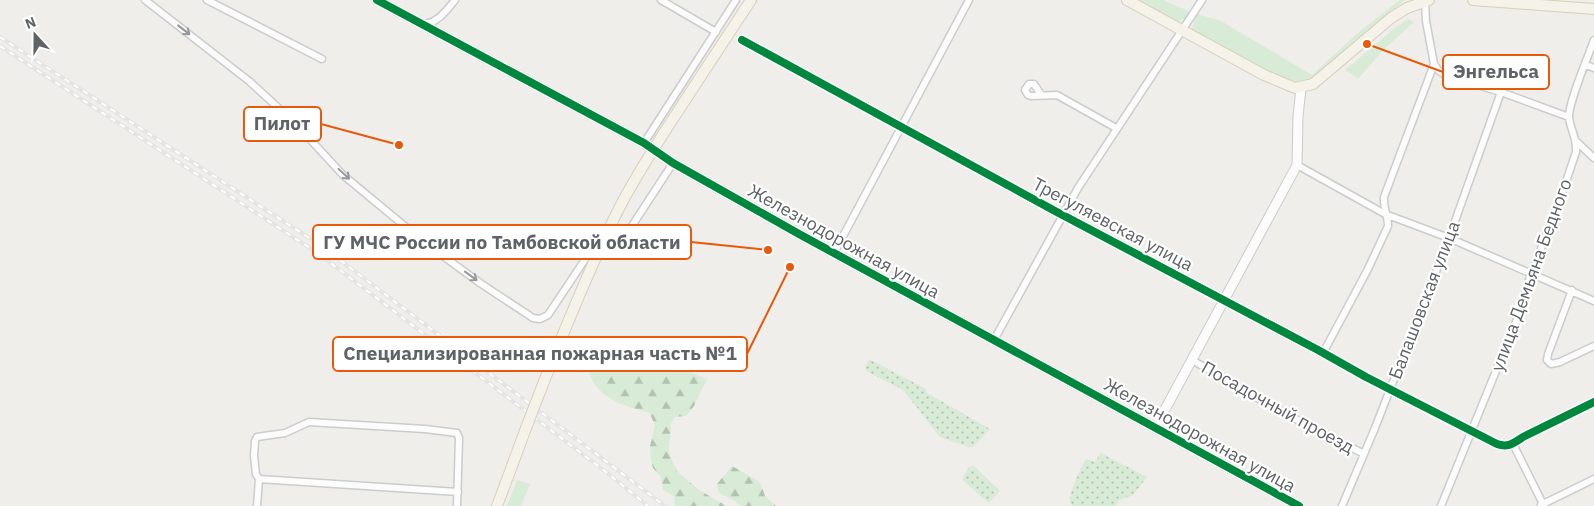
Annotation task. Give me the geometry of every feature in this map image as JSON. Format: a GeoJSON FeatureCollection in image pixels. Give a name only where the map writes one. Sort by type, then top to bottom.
{"type":"FeatureCollection","features":[{"type":"Feature","properties":{"kind":"main road"},"geometry":{"type":"LineString","coordinates":[[497,506],[582,287],[624,199],[648,157],[751,0]]}},
{"type":"Feature","properties":{"kind":"main road"},"geometry":{"type":"LineString","coordinates":[[1127,0],[1264,75],[1290,87],[1301,88],[1313,84],[1324,76],[1391,18],[1407,8],[1429,0]]}},
{"type":"Feature","properties":{"kind":"main road"},"geometry":{"type":"LineString","coordinates":[[1473,0],[1594,9]]}},
{"type":"Feature","properties":{"kind":"street"},"geometry":{"type":"LineString","coordinates":[[145,0],[249,81],[344,175],[424,242],[533,318],[540,319],[548,315],[595,247],[621,237],[628,232],[673,162]]}},
{"type":"Feature","properties":{"kind":"street"},"geometry":{"type":"LineString","coordinates":[[208,0],[322,59]]}},
{"type":"Feature","properties":{"kind":"street","name":"Железнодорожная улица"},"geometry":{"type":"LineString","coordinates":[[377,0],[644,143],[673,162],[834,253],[1299,506]]}},
{"type":"Feature","properties":{"kind":"street"},"geometry":{"type":"LineString","coordinates":[[443,36],[438,26],[441,17],[455,0]]}},
{"type":"Feature","properties":{"kind":"street"},"geometry":{"type":"LineString","coordinates":[[661,0],[716,32]]}},
{"type":"Feature","properties":{"kind":"street"},"geometry":{"type":"LineString","coordinates":[[644,143],[736,0]]}},
{"type":"Feature","properties":{"kind":"street"},"geometry":{"type":"LineString","coordinates":[[834,253],[969,0]]}},
{"type":"Feature","properties":{"kind":"street"},"geometry":{"type":"LineString","coordinates":[[994,340],[1078,188],[1202,0]]}},
{"type":"Feature","properties":{"kind":"street"},"geometry":{"type":"LineString","coordinates":[[1425,0],[1426,21],[1434,64],[1439,71],[1447,76],[1500,92],[1569,117]]}},
{"type":"Feature","properties":{"kind":"street"},"geometry":{"type":"LineString","coordinates":[[421,24],[428,24],[441,17]]}},
{"type":"Feature","properties":{"kind":"street","name":"Трегуляевская улица"},"geometry":{"type":"LineString","coordinates":[[742,40],[1063,216],[1390,390],[1502,446],[1513,444]]}},
{"type":"Feature","properties":{"kind":"street"},"geometry":{"type":"LineString","coordinates":[[1594,40],[1574,96],[1569,117],[1577,142],[1594,158]]}},
{"type":"Feature","properties":{"kind":"street"},"geometry":{"type":"LineString","coordinates":[[1323,353],[1368,270],[1388,226],[1383,205],[1384,196],[1434,64]]}},
{"type":"Feature","properties":{"kind":"street"},"geometry":{"type":"LineString","coordinates":[[1586,65],[1594,68]]}},
{"type":"Feature","properties":{"kind":"street"},"geometry":{"type":"LineString","coordinates":[[1155,428],[1297,165],[1298,116],[1301,88]]}},
{"type":"Feature","properties":{"kind":"street","name":"Балашовская улица"},"geometry":{"type":"LineString","coordinates":[[1342,506],[1390,390],[1449,238],[1500,92]]}},
{"type":"Feature","properties":{"kind":"street"},"geometry":{"type":"LineString","coordinates":[[1042,96],[1057,95],[1116,128]]}},
{"type":"Feature","properties":{"kind":"street","name":"улица Демьяна Бедного"},"geometry":{"type":"LineString","coordinates":[[1442,506],[1520,312],[1531,273],[1555,214],[1576,152],[1577,142]]}},
{"type":"Feature","properties":{"kind":"street"},"geometry":{"type":"LineString","coordinates":[[1297,165],[1385,214],[1449,238],[1594,301]]}},
{"type":"Feature","properties":{"kind":"street"},"geometry":{"type":"LineString","coordinates":[[1572,290],[1547,360],[1551,364],[1560,362],[1594,346]]}},
{"type":"Feature","properties":{"kind":"street","name":"Посадочный проезд"},"geometry":{"type":"LineString","coordinates":[[1192,360],[1282,412],[1364,454]]}},
{"type":"Feature","properties":{"kind":"street"},"geometry":{"type":"LineString","coordinates":[[1594,402],[1523,437],[1513,444],[1542,505],[1594,479]]}},
{"type":"Feature","properties":{"kind":"street"},"geometry":{"type":"LineString","coordinates":[[257,506],[259,479],[256,474],[254,456],[257,438],[285,434],[309,422],[425,429],[457,433],[460,438],[457,506]]}},
{"type":"Feature","properties":{"kind":"street"},"geometry":{"type":"LineString","coordinates":[[259,479],[458,492]]}},
{"type":"Feature","properties":{"kind":"green space"},"geometry":{"type":"Polygon","coordinates":[[[1137,0],[1163,0],[1191,12],[1187,17],[1177,22],[1137,0]]]}},
{"type":"Feature","properties":{"kind":"green space"},"geometry":{"type":"Polygon","coordinates":[[[1400,0],[1405,0],[1334,62],[1312,79],[1303,82],[1285,81],[1194,31],[1192,28],[1197,14],[1221,21],[1312,75],[1360,31],[1400,0]]]}},
{"type":"Feature","properties":{"kind":"green space"},"geometry":{"type":"Polygon","coordinates":[[[1408,19],[1414,22],[1384,49],[1358,79],[1345,70],[1395,28],[1408,19]]]}},
{"type":"Feature","properties":{"kind":"green space"},"geometry":{"type":"Polygon","coordinates":[[[608,336],[707,379],[694,406],[686,416],[675,417],[670,425],[669,453],[677,471],[699,490],[727,506],[675,506],[674,496],[663,490],[661,477],[653,468],[651,460],[650,446],[655,425],[649,412],[623,405],[606,396],[594,383],[590,375],[588,347],[592,342],[608,336]]]}},
{"type":"Feature","properties":{"kind":"green space"},"geometry":{"type":"Polygon","coordinates":[[[871,360],[926,389],[927,393],[990,429],[972,448],[940,437],[903,390],[866,371],[865,368],[868,361],[871,360]]]}},
{"type":"Feature","properties":{"kind":"green space"},"geometry":{"type":"Polygon","coordinates":[[[1101,453],[1147,477],[1133,495],[1120,500],[1116,506],[1072,506],[1069,498],[1086,459],[1095,462],[1101,453]]]}},
{"type":"Feature","properties":{"kind":"green space"},"geometry":{"type":"Polygon","coordinates":[[[973,465],[1000,491],[989,503],[962,480],[968,468],[973,465]]]}},
{"type":"Feature","properties":{"kind":"green space"},"geometry":{"type":"Polygon","coordinates":[[[732,466],[757,480],[761,484],[765,496],[776,506],[740,506],[735,501],[719,493],[717,484],[732,466]]]}},
{"type":"Feature","properties":{"kind":"green space"},"geometry":{"type":"Polygon","coordinates":[[[517,480],[530,484],[521,506],[507,506],[517,480]]]}},
{"type":"Feature","properties":{"kind":"railway"},"geometry":{"type":"LineString","coordinates":[[0,37],[320,245],[665,506]]}},
{"type":"Feature","properties":{"kind":"railway"},"geometry":{"type":"LineString","coordinates":[[0,46],[316,252],[648,506]]}},
{"type":"Feature","properties":{"kind":"cycle path"},"geometry":{"type":"LineString","coordinates":[[377,0],[644,143],[673,163],[799,234],[1299,506]]}},
{"type":"Feature","properties":{"kind":"cycle path"},"geometry":{"type":"LineString","coordinates":[[742,40],[1055,211],[1366,377],[1497,444],[1511,444],[1594,402]]}},
{"type":"Feature","properties":{"kind":"place","name":"Энгельса"},"geometry":{"type":"Point","coordinates":[1367,44]}},
{"type":"Feature","properties":{"kind":"place","name":"Пилот"},"geometry":{"type":"Point","coordinates":[399,145]}},
{"type":"Feature","properties":{"kind":"place","name":"ГУ МЧС России по Тамбовской области"},"geometry":{"type":"Point","coordinates":[768,250]}},
{"type":"Feature","properties":{"kind":"place","name":"Специализированная пожарная часть №1"},"geometry":{"type":"Point","coordinates":[790,267]}}]}
